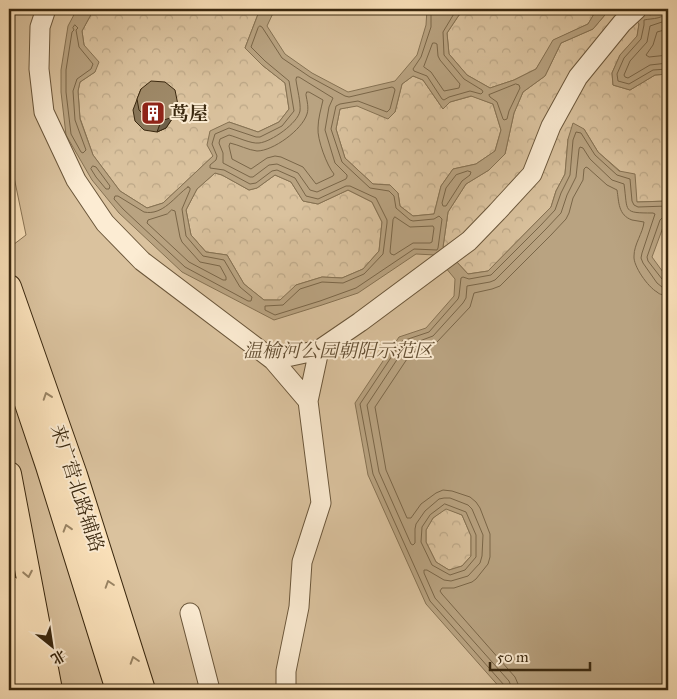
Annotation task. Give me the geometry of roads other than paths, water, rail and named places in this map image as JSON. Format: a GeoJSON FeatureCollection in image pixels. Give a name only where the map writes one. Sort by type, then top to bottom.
{"type":"FeatureCollection","features":[{"type":"Feature","properties":{"kind":"main road","name":"来广营北路辅路"},"geometry":{"type":"LineString","coordinates":[[9,287],[75,475],[143,690]]}},
{"type":"Feature","properties":{"kind":"main road"},"geometry":{"type":"LineString","coordinates":[[9,350],[48,466],[118,690]]}},
{"type":"Feature","properties":{"kind":"main road"},"geometry":{"type":"LineString","coordinates":[[9,474],[50,690]]}},
{"type":"Feature","properties":{"kind":"main road"},"geometry":{"type":"LineString","coordinates":[[9,588],[28,690]]}},
{"type":"Feature","properties":{"kind":"main road"},"geometry":{"type":"LineString","coordinates":[[108,658],[126,690]]}},
{"type":"Feature","properties":{"kind":"lane"},"geometry":{"type":"LineString","coordinates":[[46,9],[40,27],[39,69],[44,112],[76,180],[106,224],[142,261],[273,360],[308,401]]}},
{"type":"Feature","properties":{"kind":"lane"},"geometry":{"type":"LineString","coordinates":[[273,360],[319,350],[469,241],[532,174],[551,126],[578,77],[632,14]]}},
{"type":"Feature","properties":{"kind":"lane"},"geometry":{"type":"LineString","coordinates":[[286,690],[286,671],[299,607],[302,562],[321,503],[308,401],[319,350]]}},
{"type":"Feature","properties":{"kind":"lane"},"geometry":{"type":"LineString","coordinates":[[190,613],[210,690]]}},
{"type":"Feature","properties":{"kind":"water"},"geometry":{"type":"Polygon","coordinates":[[[77,9],[94,9],[82,31],[84,45],[99,62],[95,72],[80,82],[78,91],[80,119],[93,155],[120,191],[147,208],[163,203],[213,156],[207,145],[210,131],[229,122],[258,132],[279,122],[289,109],[285,83],[262,65],[245,48],[260,9],[275,9],[267,26],[285,54],[312,73],[348,92],[395,81],[417,55],[426,25],[427,9],[469,9],[459,15],[447,33],[449,54],[467,75],[490,88],[514,80],[536,69],[553,40],[588,24],[597,9],[610,9],[593,29],[561,43],[545,76],[523,92],[514,113],[505,154],[489,170],[466,184],[448,212],[443,247],[468,274],[488,271],[551,207],[556,191],[565,174],[568,139],[573,123],[584,129],[598,152],[619,171],[635,174],[637,202],[668,201],[668,221],[665,222],[652,257],[668,279],[668,690],[502,690],[426,604],[368,475],[355,403],[399,337],[426,328],[454,296],[455,279],[435,255],[416,254],[358,293],[274,320],[182,272],[119,213],[92,180],[66,135],[61,92],[61,70],[68,26],[77,9]],[[413,76],[402,84],[395,112],[388,119],[357,106],[340,109],[336,129],[345,158],[373,184],[390,185],[398,193],[400,206],[413,216],[434,214],[441,186],[453,169],[476,164],[495,151],[501,130],[493,104],[471,96],[450,102],[443,109],[423,80],[413,76]],[[215,173],[197,189],[186,210],[191,235],[206,252],[227,255],[244,284],[264,300],[280,300],[296,285],[322,277],[342,278],[363,269],[379,251],[382,222],[372,202],[348,190],[318,204],[303,201],[291,182],[275,175],[257,188],[249,190],[215,173]],[[446,509],[433,518],[426,530],[426,542],[436,562],[449,570],[462,566],[471,556],[471,536],[462,515],[446,509]]]}},
{"type":"Feature","properties":{"kind":"water"},"geometry":{"type":"Polygon","coordinates":[[[627,9],[639,9],[650,15],[668,9],[668,74],[655,75],[630,90],[613,85],[612,73],[620,55],[637,36],[639,24],[627,9]]]}},
{"type":"Feature","properties":{"kind":"place","name":"茑屋"},"geometry":{"type":"Point","coordinates":[153,113]}},
{"type":"Feature","properties":{"kind":"park label","name":"温榆河公园朝阳示范区"},"geometry":{"type":"Point","coordinates":[338,350]}}]}
